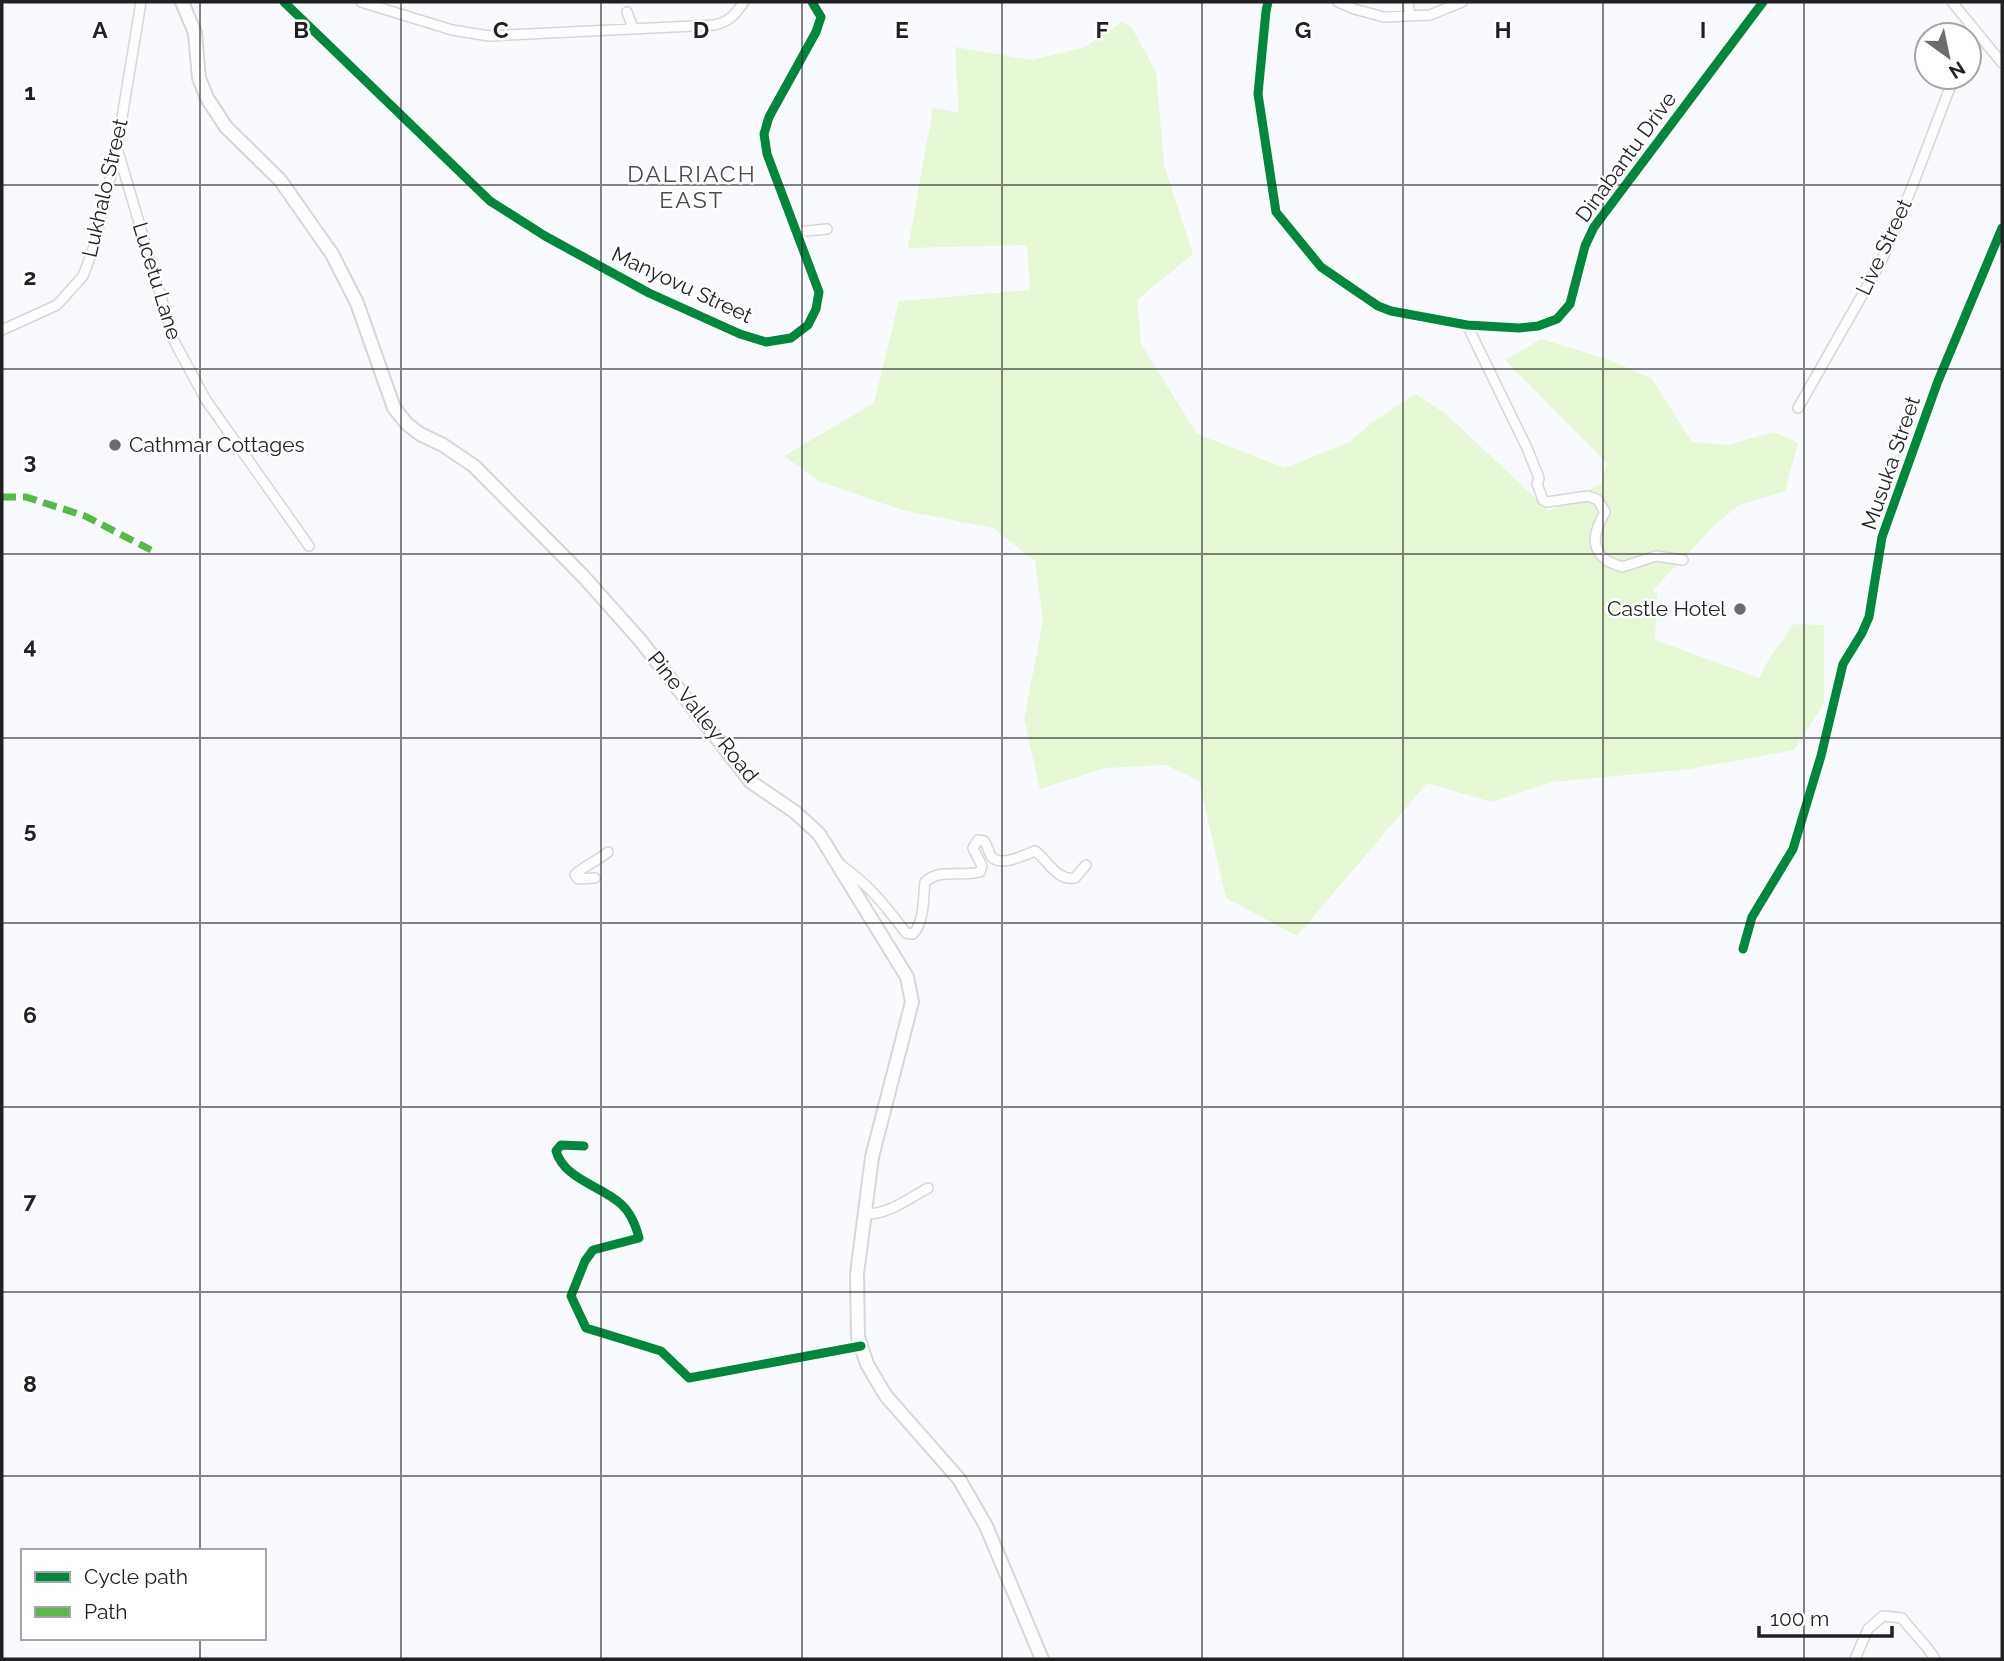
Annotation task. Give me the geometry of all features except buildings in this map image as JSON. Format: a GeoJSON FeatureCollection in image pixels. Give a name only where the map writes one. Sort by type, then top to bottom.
{"type":"FeatureCollection","features":[{"type":"Feature","properties":{"kind":"main road","name":"Pine Valley Road"},"geometry":{"type":"LineString","coordinates":[[182,2],[195,33],[199,78],[207,98],[226,127],[280,180],[332,254],[362,316],[394,408],[407,424],[420,434],[443,445],[474,466],[583,576],[640,640],[751,782],[794,811],[819,834],[907,977],[912,1002],[872,1157],[864,1214],[857,1274],[858,1337],[867,1364],[886,1396],[959,1479],[966,1491],[986,1526],[1042,1659]]}},
{"type":"Feature","properties":{"kind":"street","name":"Lukhalo Street"},"geometry":{"type":"LineString","coordinates":[[2,330],[57,305],[83,276],[95,244],[117,148],[141,2]]}},
{"type":"Feature","properties":{"kind":"street","name":"Manyovu Street"},"geometry":{"type":"LineString","coordinates":[[284,2],[490,201],[545,236],[649,293],[740,334],[766,342],[791,338],[808,325],[817,309],[819,292],[767,154],[764,134],[769,117],[816,33],[821,17],[812,2]]}},
{"type":"Feature","properties":{"kind":"street"},"geometry":{"type":"LineString","coordinates":[[361,2],[452,30],[489,36],[714,24],[726,22],[744,2]]}},
{"type":"Feature","properties":{"kind":"street","name":"Dinabantu Drive"},"geometry":{"type":"LineString","coordinates":[[1268,2],[1258,94],[1276,212],[1321,267],[1378,306],[1391,312],[1467,324],[1519,328],[1538,326],[1557,319],[1570,304],[1585,246],[1594,227],[1763,2]]}},
{"type":"Feature","properties":{"kind":"street"},"geometry":{"type":"LineString","coordinates":[[1338,2],[1384,17],[1430,15],[1462,2]]}},
{"type":"Feature","properties":{"kind":"street"},"geometry":{"type":"LineString","coordinates":[[1408,2],[1410,15]]}},
{"type":"Feature","properties":{"kind":"street"},"geometry":{"type":"LineString","coordinates":[[1952,2],[1964,21]]}},
{"type":"Feature","properties":{"kind":"street"},"geometry":{"type":"LineString","coordinates":[[626,12],[633,28]]}},
{"type":"Feature","properties":{"kind":"street"},"geometry":{"type":"LineString","coordinates":[[1983,44],[2002,63]]}},
{"type":"Feature","properties":{"kind":"street","name":"Live Street"},"geometry":{"type":"LineString","coordinates":[[1798,408],[1881,262],[1949,91]]}},
{"type":"Feature","properties":{"kind":"street","name":"Lucetu Lane"},"geometry":{"type":"LineString","coordinates":[[117,148],[174,341],[206,400],[309,546]]}},
{"type":"Feature","properties":{"kind":"street","name":"Musuka Street"},"geometry":{"type":"LineString","coordinates":[[1743,948],[1752,917],[1793,849],[1821,756],[1843,664],[1869,617],[1882,537],[1938,381],[2002,228]]}},
{"type":"Feature","properties":{"kind":"street"},"geometry":{"type":"LineString","coordinates":[[796,232],[827,229]]}},
{"type":"Feature","properties":{"kind":"street"},"geometry":{"type":"LineString","coordinates":[[1467,324],[1527,448],[1539,478],[1537,484],[1543,500],[1547,502],[1588,496],[1598,500],[1605,512],[1594,534],[1597,547],[1605,560],[1622,567],[1656,556],[1683,560]]}},
{"type":"Feature","properties":{"kind":"street"},"geometry":{"type":"LineString","coordinates":[[837,862],[877,894],[906,933],[913,934],[919,928],[925,882],[937,874],[980,872],[982,866],[973,848],[978,841],[984,841],[988,845],[990,855],[995,860],[1011,859],[1035,851],[1053,870],[1068,879],[1075,878],[1086,865]]}},
{"type":"Feature","properties":{"kind":"street"},"geometry":{"type":"LineString","coordinates":[[595,878],[578,879],[575,875],[608,852]]}},
{"type":"Feature","properties":{"kind":"street"},"geometry":{"type":"LineString","coordinates":[[584,1146],[561,1145],[556,1151],[559,1161],[579,1178],[621,1204],[636,1224],[639,1238],[593,1250],[585,1261],[571,1296],[586,1328],[661,1351],[689,1378],[861,1346]]}},
{"type":"Feature","properties":{"kind":"street"},"geometry":{"type":"LineString","coordinates":[[864,1214],[885,1212],[928,1188]]}},
{"type":"Feature","properties":{"kind":"street"},"geometry":{"type":"LineString","coordinates":[[1854,1659],[1868,1629],[1883,1616],[1902,1618],[1936,1659]]}},
{"type":"Feature","properties":{"kind":"green space"},"geometry":{"type":"Polygon","coordinates":[[[1122,22],[1132,28],[1156,72],[1164,165],[1193,254],[1137,300],[1141,344],[1197,434],[1285,468],[1348,443],[1373,422],[1415,394],[1446,414],[1549,511],[1601,484],[1607,463],[1505,360],[1541,339],[1607,359],[1652,379],[1692,442],[1728,445],[1774,432],[1798,443],[1785,491],[1739,505],[1715,525],[1653,590],[1657,594],[1655,640],[1759,678],[1770,657],[1794,624],[1824,625],[1824,703],[1794,750],[1690,769],[1552,782],[1492,802],[1427,783],[1297,936],[1226,898],[1199,781],[1166,765],[1105,768],[1040,789],[1024,719],[1043,621],[1035,561],[993,528],[902,510],[818,481],[784,456],[874,403],[899,301],[1030,290],[1027,245],[908,248],[933,108],[959,113],[955,47],[1032,60],[1085,47],[1122,22]]]}},
{"type":"Feature","properties":{"kind":"marked path"},"geometry":{"type":"LineString","coordinates":[[2,497],[26,497],[85,516],[151,550]]}},
{"type":"Feature","properties":{"kind":"cycle path"},"geometry":{"type":"LineString","coordinates":[[284,2],[490,201],[545,236],[649,293],[740,334],[766,342],[791,338],[808,325],[816,309],[819,292],[767,154],[764,134],[769,117],[816,32],[821,17],[812,2]]}},
{"type":"Feature","properties":{"kind":"cycle path"},"geometry":{"type":"LineString","coordinates":[[1268,2],[1258,94],[1276,212],[1321,267],[1378,306],[1391,311],[1467,325],[1519,328],[1538,326],[1557,319],[1570,304],[1585,246],[1594,227],[1763,2]]}},
{"type":"Feature","properties":{"kind":"cycle path"},"geometry":{"type":"LineString","coordinates":[[1743,949],[1752,917],[1793,849],[1821,756],[1843,664],[1869,617],[1882,537],[1938,381],[2002,228]]}},
{"type":"Feature","properties":{"kind":"cycle path"},"geometry":{"type":"LineString","coordinates":[[584,1146],[561,1145],[556,1151],[567,1169],[625,1208],[633,1220],[639,1238],[593,1250],[585,1261],[571,1296],[586,1328],[661,1351],[689,1378],[861,1346]]}},
{"type":"Feature","properties":{"kind":"place","name":"Cathmar Cottages"},"geometry":{"type":"Point","coordinates":[115,445]}},
{"type":"Feature","properties":{"kind":"place","name":"Castle Hotel"},"geometry":{"type":"Point","coordinates":[1740,609]}},
{"type":"Feature","properties":{"kind":"district","name":"DALRIACH EAST"},"geometry":{"type":"Point","coordinates":[692,187]}}]}
